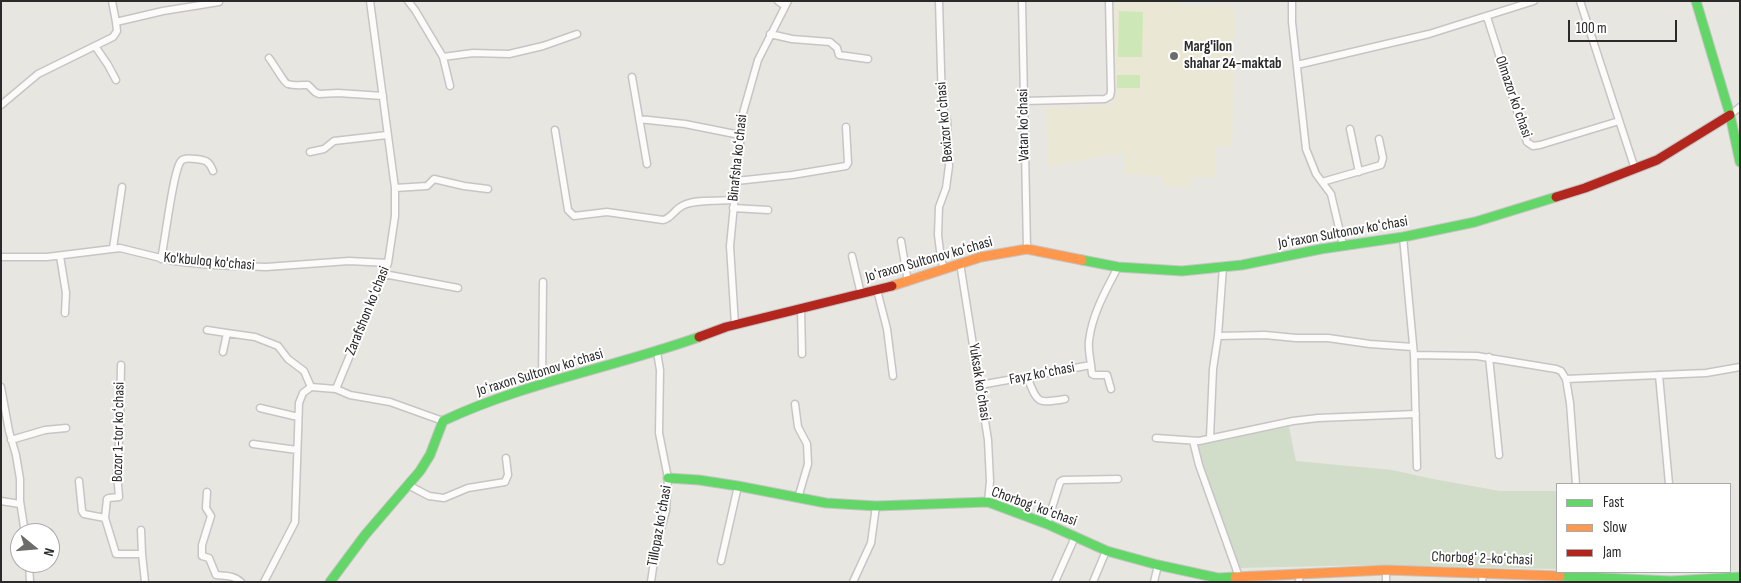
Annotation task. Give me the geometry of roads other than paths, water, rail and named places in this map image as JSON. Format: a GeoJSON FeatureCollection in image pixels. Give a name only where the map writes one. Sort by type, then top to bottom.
{"type":"FeatureCollection","features":[{"type":"Feature","properties":{"kind":"street"},"geometry":{"type":"LineString","coordinates":[[1,105],[38,74],[115,35],[117,31],[112,1]]}},
{"type":"Feature","properties":{"kind":"street","name":"Zarafshon koʻchasi"},"geometry":{"type":"LineString","coordinates":[[336,389],[388,263],[395,216],[395,188],[370,1]]}},
{"type":"Feature","properties":{"kind":"street"},"geometry":{"type":"LineString","coordinates":[[408,1],[444,57],[450,86]]}},
{"type":"Feature","properties":{"kind":"street"},"geometry":{"type":"LineString","coordinates":[[778,1],[786,4]]}},
{"type":"Feature","properties":{"kind":"street","name":"Bexizor koʻchasi"},"geometry":{"type":"LineString","coordinates":[[939,1],[942,104],[947,120],[949,166],[946,188],[938,208],[938,235],[944,269]]}},
{"type":"Feature","properties":{"kind":"street","name":"Vatan koʻchasi"},"geometry":{"type":"LineString","coordinates":[[1022,1],[1027,250]]}},
{"type":"Feature","properties":{"kind":"street"},"geometry":{"type":"LineString","coordinates":[[1023,101],[1105,99],[1110,96],[1109,1]]}},
{"type":"Feature","properties":{"kind":"street"},"geometry":{"type":"LineString","coordinates":[[1292,1],[1292,22],[1306,150],[1316,174],[1331,194],[1343,246]]}},
{"type":"Feature","properties":{"kind":"street"},"geometry":{"type":"LineString","coordinates":[[1297,65],[1429,34],[1534,1]]}},
{"type":"Feature","properties":{"kind":"street"},"geometry":{"type":"LineString","coordinates":[[1580,1],[1635,169]]}},
{"type":"Feature","properties":{"kind":"street"},"geometry":{"type":"LineString","coordinates":[[1696,1],[1730,115],[1740,162]]}},
{"type":"Feature","properties":{"kind":"street"},"geometry":{"type":"LineString","coordinates":[[116,22],[163,11],[219,2]]}},
{"type":"Feature","properties":{"kind":"street","name":"Binafsha koʻchasi"},"geometry":{"type":"LineString","coordinates":[[735,324],[730,246],[743,113],[758,60],[786,4]]}},
{"type":"Feature","properties":{"kind":"street","name":"Olmazor koʻchasi"},"geometry":{"type":"LineString","coordinates":[[1486,17],[1527,142],[1533,146],[1540,145],[1619,121]]}},
{"type":"Feature","properties":{"kind":"street"},"geometry":{"type":"LineString","coordinates":[[444,57],[473,53],[509,54],[543,46],[577,34]]}},
{"type":"Feature","properties":{"kind":"street"},"geometry":{"type":"LineString","coordinates":[[770,34],[792,39],[830,42],[838,48],[839,55],[868,59]]}},
{"type":"Feature","properties":{"kind":"street"},"geometry":{"type":"LineString","coordinates":[[95,46],[116,80]]}},
{"type":"Feature","properties":{"kind":"street"},"geometry":{"type":"LineString","coordinates":[[269,58],[280,72],[283,81],[287,84],[308,85],[319,94],[338,93],[383,96]]}},
{"type":"Feature","properties":{"kind":"street"},"geometry":{"type":"LineString","coordinates":[[632,77],[647,164]]}},
{"type":"Feature","properties":{"kind":"street"},"geometry":{"type":"LineString","coordinates":[[1730,115],[1740,107]]}},
{"type":"Feature","properties":{"kind":"street","name":"Joʻraxon Sultonov koʻchasi"},"geometry":{"type":"LineString","coordinates":[[443,421],[468,410],[542,385],[657,352],[735,324],[908,282],[980,257],[1027,250],[1118,267],[1182,272],[1242,265],[1403,237],[1475,222],[1585,188],[1657,160],[1730,115]]}},
{"type":"Feature","properties":{"kind":"street"},"geometry":{"type":"LineString","coordinates":[[639,119],[685,124],[740,135]]}},
{"type":"Feature","properties":{"kind":"street"},"geometry":{"type":"LineString","coordinates":[[736,181],[792,175],[846,166],[848,163],[846,127]]}},
{"type":"Feature","properties":{"kind":"street"},"geometry":{"type":"LineString","coordinates":[[1350,129],[1359,172]]}},
{"type":"Feature","properties":{"kind":"street"},"geometry":{"type":"LineString","coordinates":[[555,130],[568,210],[574,216],[607,212],[662,220],[669,218],[679,208],[687,204],[734,200]]}},
{"type":"Feature","properties":{"kind":"street"},"geometry":{"type":"LineString","coordinates":[[310,152],[324,149],[334,141],[387,135]]}},
{"type":"Feature","properties":{"kind":"street"},"geometry":{"type":"LineString","coordinates":[[1322,182],[1382,164],[1379,140]]}},
{"type":"Feature","properties":{"kind":"street"},"geometry":{"type":"LineString","coordinates":[[161,259],[172,189],[179,164],[184,159],[206,160],[210,163],[213,171]]}},
{"type":"Feature","properties":{"kind":"street"},"geometry":{"type":"LineString","coordinates":[[395,188],[427,186],[434,178],[464,186],[488,189]]}},
{"type":"Feature","properties":{"kind":"street"},"geometry":{"type":"LineString","coordinates":[[113,248],[122,187]]}},
{"type":"Feature","properties":{"kind":"street"},"geometry":{"type":"LineString","coordinates":[[733,208],[768,210]]}},
{"type":"Feature","properties":{"kind":"street"},"geometry":{"type":"LineString","coordinates":[[1403,237],[1414,355],[1417,467]]}},
{"type":"Feature","properties":{"kind":"street"},"geometry":{"type":"LineString","coordinates":[[900,241],[908,282]]}},
{"type":"Feature","properties":{"kind":"street","name":"Ko'kbuloq ko'chasi"},"geometry":{"type":"LineString","coordinates":[[1,257],[60,256],[113,248],[194,264],[266,267],[349,262],[388,263]]}},
{"type":"Feature","properties":{"kind":"street"},"geometry":{"type":"LineString","coordinates":[[60,256],[66,293],[65,313]]}},
{"type":"Feature","properties":{"kind":"street"},"geometry":{"type":"LineString","coordinates":[[852,256],[861,294]]}},
{"type":"Feature","properties":{"kind":"street","name":"Yuksak koʻchasi"},"geometry":{"type":"LineString","coordinates":[[960,263],[988,440],[990,481],[988,502]]}},
{"type":"Feature","properties":{"kind":"street","name":"Fayz koʻchasi"},"geometry":{"type":"LineString","coordinates":[[980,385],[1091,365],[1088,342],[1093,320],[1118,267]]}},
{"type":"Feature","properties":{"kind":"street"},"geometry":{"type":"LineString","coordinates":[[1210,438],[1213,369],[1218,336],[1223,267]]}},
{"type":"Feature","properties":{"kind":"street"},"geometry":{"type":"LineString","coordinates":[[384,274],[458,288]]}},
{"type":"Feature","properties":{"kind":"street"},"geometry":{"type":"LineString","coordinates":[[542,385],[543,282]]}},
{"type":"Feature","properties":{"kind":"street"},"geometry":{"type":"LineString","coordinates":[[877,290],[887,328],[893,376]]}},
{"type":"Feature","properties":{"kind":"street"},"geometry":{"type":"LineString","coordinates":[[801,308],[802,354]]}},
{"type":"Feature","properties":{"kind":"street"},"geometry":{"type":"LineString","coordinates":[[207,330],[255,337],[278,346],[288,359],[304,371],[311,387]]}},
{"type":"Feature","properties":{"kind":"street"},"geometry":{"type":"LineString","coordinates":[[223,352],[227,333]]}},
{"type":"Feature","properties":{"kind":"street"},"geometry":{"type":"LineString","coordinates":[[1218,336],[1328,338],[1370,344],[1413,347]]}},
{"type":"Feature","properties":{"kind":"street","name":"Tillopaz koʻchasi"},"geometry":{"type":"LineString","coordinates":[[651,582],[656,546],[666,511],[668,478],[659,433],[660,370],[657,352]]}},
{"type":"Feature","properties":{"kind":"street"},"geometry":{"type":"LineString","coordinates":[[1414,355],[1490,357],[1561,371],[1566,379],[1570,403],[1576,483]]}},
{"type":"Feature","properties":{"kind":"street"},"geometry":{"type":"LineString","coordinates":[[1490,357],[1499,455]]}},
{"type":"Feature","properties":{"kind":"street","name":"Bozor 1-tor koʻchasi"},"geometry":{"type":"LineString","coordinates":[[105,518],[107,499],[119,497],[117,472],[121,365]]}},
{"type":"Feature","properties":{"kind":"street"},"geometry":{"type":"LineString","coordinates":[[1091,365],[1092,374],[1107,375],[1111,389]]}},
{"type":"Feature","properties":{"kind":"street"},"geometry":{"type":"LineString","coordinates":[[1566,379],[1706,373],[1740,367]]}},
{"type":"Feature","properties":{"kind":"street"},"geometry":{"type":"LineString","coordinates":[[1659,375],[1669,483]]}},
{"type":"Feature","properties":{"kind":"street"},"geometry":{"type":"LineString","coordinates":[[1027,377],[1039,400],[1045,403],[1064,399]]}},
{"type":"Feature","properties":{"kind":"street"},"geometry":{"type":"LineString","coordinates":[[1,387],[19,471],[20,504],[23,523]]}},
{"type":"Feature","properties":{"kind":"street"},"geometry":{"type":"LineString","coordinates":[[264,582],[295,522],[298,417],[299,404],[303,393],[311,387],[336,389],[350,395],[390,402],[443,421],[430,455],[420,471],[365,535],[330,582]]}},
{"type":"Feature","properties":{"kind":"street"},"geometry":{"type":"LineString","coordinates":[[795,404],[798,427],[807,444],[808,464],[798,498]]}},
{"type":"Feature","properties":{"kind":"street"},"geometry":{"type":"LineString","coordinates":[[260,408],[298,417]]}},
{"type":"Feature","properties":{"kind":"street"},"geometry":{"type":"LineString","coordinates":[[1156,438],[1193,440],[1293,421],[1416,414]]}},
{"type":"Feature","properties":{"kind":"street"},"geometry":{"type":"LineString","coordinates":[[11,440],[45,430],[66,428]]}},
{"type":"Feature","properties":{"kind":"street"},"geometry":{"type":"LineString","coordinates":[[1193,440],[1199,465],[1239,577]]}},
{"type":"Feature","properties":{"kind":"street"},"geometry":{"type":"LineString","coordinates":[[253,444],[297,450]]}},
{"type":"Feature","properties":{"kind":"street"},"geometry":{"type":"LineString","coordinates":[[408,485],[429,496],[444,498],[468,488],[505,482],[508,476],[506,458]]}},
{"type":"Feature","properties":{"kind":"street","name":"Chorbogʻ koʻchasi"},"geometry":{"type":"LineString","coordinates":[[668,478],[699,480],[738,486],[826,503],[876,506],[988,502],[1048,524],[1106,551],[1218,578],[1300,578],[1386,570]]}},
{"type":"Feature","properties":{"kind":"street"},"geometry":{"type":"LineString","coordinates":[[1048,524],[1060,482],[1063,480],[1118,479]]}},
{"type":"Feature","properties":{"kind":"street"},"geometry":{"type":"LineString","coordinates":[[78,480],[84,514],[105,518],[116,554],[142,554]]}},
{"type":"Feature","properties":{"kind":"street"},"geometry":{"type":"LineString","coordinates":[[721,561],[738,486]]}},
{"type":"Feature","properties":{"kind":"street"},"geometry":{"type":"LineString","coordinates":[[207,492],[206,508],[211,516],[202,546],[202,556],[209,558],[216,575],[227,576],[241,582]]}},
{"type":"Feature","properties":{"kind":"street"},"geometry":{"type":"LineString","coordinates":[[1,501],[20,504]]}},
{"type":"Feature","properties":{"kind":"street"},"geometry":{"type":"LineString","coordinates":[[853,582],[871,543],[876,506]]}},
{"type":"Feature","properties":{"kind":"street"},"geometry":{"type":"LineString","coordinates":[[140,530],[145,582]]}},
{"type":"Feature","properties":{"kind":"street"},"geometry":{"type":"LineString","coordinates":[[1055,582],[1075,537]]}},
{"type":"Feature","properties":{"kind":"street"},"geometry":{"type":"LineString","coordinates":[[1093,582],[1106,551]]}},
{"type":"Feature","properties":{"kind":"street"},"geometry":{"type":"LineString","coordinates":[[1154,582],[1158,565]]}},
{"type":"Feature","properties":{"kind":"street"},"geometry":{"type":"LineString","coordinates":[[1386,570],[1386,582]]}},
{"type":"Feature","properties":{"kind":"street","name":"Chorbogʻ 2-koʻchasi"},"geometry":{"type":"LineString","coordinates":[[1386,570],[1483,577],[1576,577]]}},
{"type":"Feature","properties":{"kind":"street"},"geometry":{"type":"LineString","coordinates":[[1576,577],[1664,581],[1740,578]]}},
{"type":"Feature","properties":{"kind":"place","name":"Marg'ilon shahar 24-maktab"},"geometry":{"type":"Point","coordinates":[1174,56]}}]}
